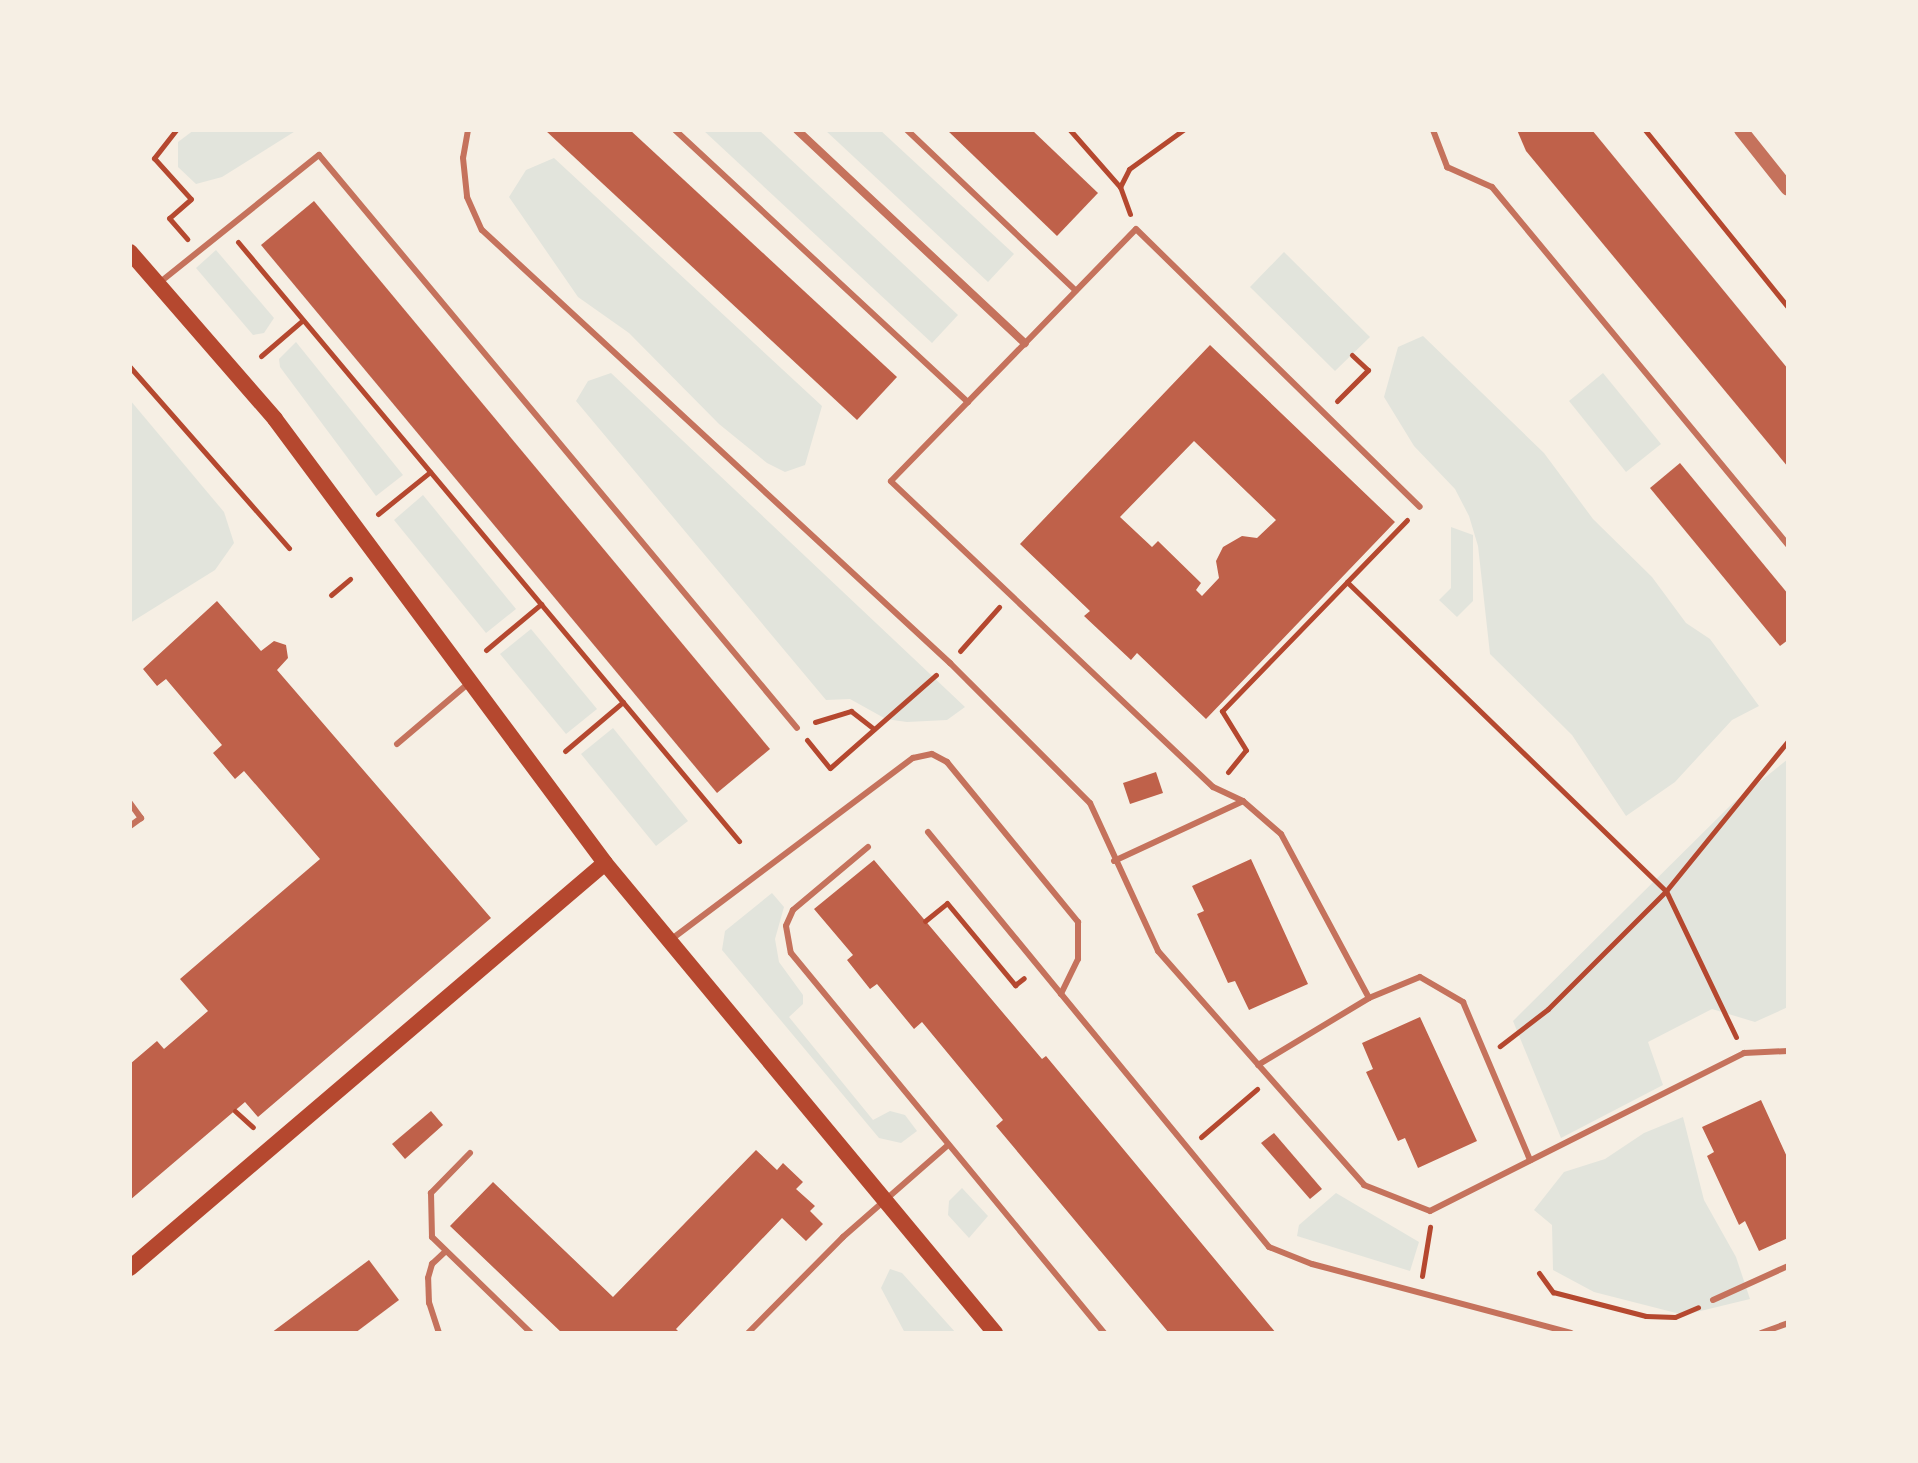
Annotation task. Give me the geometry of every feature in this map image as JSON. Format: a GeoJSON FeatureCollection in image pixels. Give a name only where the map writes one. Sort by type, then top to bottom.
{"type":"FeatureCollection","features":[{"type":"Feature","properties":{"kind":"main road"},"geometry":{"type":"LineString","coordinates":[[130,252],[275,419],[605,863],[668,942],[995,1333]]}},
{"type":"Feature","properties":{"kind":"main road"},"geometry":{"type":"LineString","coordinates":[[130,1268],[605,863]]}},
{"type":"Feature","properties":{"kind":"street"},"geometry":{"type":"LineString","coordinates":[[797,130],[1025,343]]}},
{"type":"Feature","properties":{"kind":"street"},"geometry":{"type":"LineString","coordinates":[[1741,130],[1788,189]]}},
{"type":"Feature","properties":{"kind":"lane"},"geometry":{"type":"LineString","coordinates":[[468,130],[463,158],[467,197],[482,230],[950,663],[1090,803],[1114,861],[1158,951],[1364,1185],[1430,1211],[1744,1053],[1788,1051]]}},
{"type":"Feature","properties":{"kind":"lane"},"geometry":{"type":"LineString","coordinates":[[675,130],[968,402]]}},
{"type":"Feature","properties":{"kind":"lane"},"geometry":{"type":"LineString","coordinates":[[907,130],[1076,291]]}},
{"type":"Feature","properties":{"kind":"lane"},"geometry":{"type":"LineString","coordinates":[[1433,130],[1447,167],[1492,187],[1788,545]]}},
{"type":"Feature","properties":{"kind":"lane"},"geometry":{"type":"LineString","coordinates":[[159,283],[319,155],[797,728]]}},
{"type":"Feature","properties":{"kind":"lane"},"geometry":{"type":"LineString","coordinates":[[1369,998],[1281,834],[1243,801],[1213,787],[891,481],[1136,229],[1420,507]]}},
{"type":"Feature","properties":{"kind":"lane"},"geometry":{"type":"LineString","coordinates":[[397,744],[470,682]]}},
{"type":"Feature","properties":{"kind":"lane"},"geometry":{"type":"LineString","coordinates":[[668,942],[913,758],[932,754],[947,762],[1078,922],[1078,959],[1061,994]]}},
{"type":"Feature","properties":{"kind":"lane"},"geometry":{"type":"LineString","coordinates":[[1114,861],[1243,801]]}},
{"type":"Feature","properties":{"kind":"lane"},"geometry":{"type":"LineString","coordinates":[[130,803],[141,818],[130,826]]}},
{"type":"Feature","properties":{"kind":"lane"},"geometry":{"type":"LineString","coordinates":[[928,832],[1269,1247],[1312,1264],[1571,1333]]}},
{"type":"Feature","properties":{"kind":"lane"},"geometry":{"type":"LineString","coordinates":[[868,847],[793,910],[787,940],[791,953],[1104,1333]]}},
{"type":"Feature","properties":{"kind":"lane"},"geometry":{"type":"LineString","coordinates":[[1258,1065],[1369,998],[1420,977],[1463,1002],[1530,1160]]}},
{"type":"Feature","properties":{"kind":"lane"},"geometry":{"type":"LineString","coordinates":[[748,1333],[883,1201],[948,1145]]}},
{"type":"Feature","properties":{"kind":"lane"},"geometry":{"type":"LineString","coordinates":[[470,1153],[431,1193],[432,1237],[531,1333]]}},
{"type":"Feature","properties":{"kind":"lane"},"geometry":{"type":"LineString","coordinates":[[439,1333],[429,1303],[428,1278],[432,1264],[446,1251]]}},
{"type":"Feature","properties":{"kind":"lane"},"geometry":{"type":"LineString","coordinates":[[1713,1300],[1788,1266]]}},
{"type":"Feature","properties":{"kind":"lane"},"geometry":{"type":"LineString","coordinates":[[1761,1333],[1788,1323]]}},
{"type":"Feature","properties":{"kind":"path"},"geometry":{"type":"LineString","coordinates":[[176,130],[154,158],[191,199],[169,218],[198,252]]}},
{"type":"Feature","properties":{"kind":"path"},"geometry":{"type":"LineString","coordinates":[[1070,130],[1120,187],[1136,229]]}},
{"type":"Feature","properties":{"kind":"path"},"geometry":{"type":"LineString","coordinates":[[1120,187],[1129,169],[1183,130]]}},
{"type":"Feature","properties":{"kind":"path"},"geometry":{"type":"LineString","coordinates":[[1645,130],[1788,307]]}},
{"type":"Feature","properties":{"kind":"path"},"geometry":{"type":"LineString","coordinates":[[227,229],[739,841]]}},
{"type":"Feature","properties":{"kind":"path"},"geometry":{"type":"LineString","coordinates":[[261,356],[303,320]]}},
{"type":"Feature","properties":{"kind":"path"},"geometry":{"type":"LineString","coordinates":[[1325,413],[1368,370],[1352,355]]}},
{"type":"Feature","properties":{"kind":"path"},"geometry":{"type":"LineString","coordinates":[[130,367],[289,548]]}},
{"type":"Feature","properties":{"kind":"path"},"geometry":{"type":"LineString","coordinates":[[378,514],[430,472]]}},
{"type":"Feature","properties":{"kind":"path"},"geometry":{"type":"LineString","coordinates":[[1213,787],[1246,750],[1222,711],[1420,507]]}},
{"type":"Feature","properties":{"kind":"path"},"geometry":{"type":"LineString","coordinates":[[331,595],[350,579]]}},
{"type":"Feature","properties":{"kind":"path"},"geometry":{"type":"LineString","coordinates":[[1347,582],[1666,891],[1726,1017]]}},
{"type":"Feature","properties":{"kind":"path"},"geometry":{"type":"LineString","coordinates":[[874,729],[851,711],[797,728],[830,768],[950,663],[1010,594]]}},
{"type":"Feature","properties":{"kind":"path"},"geometry":{"type":"LineString","coordinates":[[486,650],[541,604]]}},
{"type":"Feature","properties":{"kind":"path"},"geometry":{"type":"LineString","coordinates":[[565,751],[623,702]]}},
{"type":"Feature","properties":{"kind":"path"},"geometry":{"type":"LineString","coordinates":[[1486,1056],[1548,1009],[1666,891],[1788,741]]}},
{"type":"Feature","properties":{"kind":"path"},"geometry":{"type":"LineString","coordinates":[[925,921],[947,903],[1015,985],[1038,967]]}},
{"type":"Feature","properties":{"kind":"path"},"geometry":{"type":"LineString","coordinates":[[1189,1148],[1270,1078]]}},
{"type":"Feature","properties":{"kind":"path"},"geometry":{"type":"LineString","coordinates":[[1424,1269],[1430,1247]]}},
{"type":"Feature","properties":{"kind":"path"},"geometry":{"type":"LineString","coordinates":[[1539,1273],[1553,1292],[1646,1316],[1675,1317],[1713,1300]]}},
{"type":"Feature","properties":{"kind":"shaded area"},"geometry":{"type":"Polygon","coordinates":[[[194,130],[297,130],[222,177],[196,184],[178,167],[178,142],[194,130]]]}},
{"type":"Feature","properties":{"kind":"shaded area"},"geometry":{"type":"Polygon","coordinates":[[[703,130],[759,130],[958,315],[932,343],[703,130]]]}},
{"type":"Feature","properties":{"kind":"shaded area"},"geometry":{"type":"Polygon","coordinates":[[[825,130],[880,130],[1014,254],[988,282],[825,130]]]}},
{"type":"Feature","properties":{"kind":"shaded area"},"geometry":{"type":"Polygon","coordinates":[[[554,158],[822,406],[805,465],[785,472],[767,463],[719,424],[629,333],[578,297],[509,197],[526,170],[554,158]]]}},
{"type":"Feature","properties":{"kind":"shaded area"},"geometry":{"type":"Polygon","coordinates":[[[216,250],[274,318],[264,333],[253,335],[196,268],[216,250]]]}},
{"type":"Feature","properties":{"kind":"shaded area"},"geometry":{"type":"Polygon","coordinates":[[[1284,252],[1370,337],[1335,371],[1250,287],[1284,252]]]}},
{"type":"Feature","properties":{"kind":"shaded area"},"geometry":{"type":"Polygon","coordinates":[[[1423,336],[1544,453],[1593,519],[1652,577],[1686,623],[1710,639],[1759,706],[1732,720],[1675,782],[1626,816],[1572,735],[1490,654],[1478,546],[1469,516],[1455,489],[1414,446],[1384,397],[1398,347],[1423,336]]]}},
{"type":"Feature","properties":{"kind":"shaded area"},"geometry":{"type":"Polygon","coordinates":[[[296,342],[403,475],[376,496],[280,367],[279,359],[296,342]]]}},
{"type":"Feature","properties":{"kind":"shaded area"},"geometry":{"type":"Polygon","coordinates":[[[611,373],[965,707],[947,720],[907,722],[886,719],[850,699],[826,700],[576,401],[588,381],[611,373]]]}},
{"type":"Feature","properties":{"kind":"shaded area"},"geometry":{"type":"Polygon","coordinates":[[[1603,373],[1661,444],[1626,472],[1569,401],[1603,373]]]}},
{"type":"Feature","properties":{"kind":"shaded area"},"geometry":{"type":"Polygon","coordinates":[[[130,400],[224,512],[234,543],[215,570],[130,623],[130,400]]]}},
{"type":"Feature","properties":{"kind":"shaded area"},"geometry":{"type":"Polygon","coordinates":[[[423,495],[516,609],[486,633],[394,520],[423,495]]]}},
{"type":"Feature","properties":{"kind":"shaded area"},"geometry":{"type":"Polygon","coordinates":[[[1451,527],[1473,535],[1473,601],[1457,617],[1439,600],[1451,588],[1451,527]]]}},
{"type":"Feature","properties":{"kind":"shaded area"},"geometry":{"type":"Polygon","coordinates":[[[531,629],[597,709],[566,734],[500,654],[531,629]]]}},
{"type":"Feature","properties":{"kind":"shaded area"},"geometry":{"type":"Polygon","coordinates":[[[613,728],[688,821],[656,846],[581,754],[613,728]]]}},
{"type":"Feature","properties":{"kind":"shaded area"},"geometry":{"type":"Polygon","coordinates":[[[1788,759],[1788,1007],[1755,1022],[1712,1009],[1648,1042],[1663,1085],[1561,1138],[1513,1021],[1733,803],[1788,759]]]}},
{"type":"Feature","properties":{"kind":"shaded area"},"geometry":{"type":"Polygon","coordinates":[[[772,893],[784,907],[775,939],[779,962],[803,995],[803,1004],[789,1017],[873,1120],[890,1111],[905,1115],[917,1131],[901,1143],[879,1138],[722,950],[725,931],[772,893]]]}},
{"type":"Feature","properties":{"kind":"shaded area"},"geometry":{"type":"Polygon","coordinates":[[[1683,1117],[1704,1200],[1736,1257],[1750,1299],[1684,1315],[1594,1292],[1553,1270],[1552,1225],[1534,1210],[1564,1172],[1605,1159],[1644,1133],[1683,1117]]]}},
{"type":"Feature","properties":{"kind":"shaded area"},"geometry":{"type":"Polygon","coordinates":[[[962,1188],[988,1216],[969,1238],[948,1215],[949,1201],[962,1188]]]}},
{"type":"Feature","properties":{"kind":"shaded area"},"geometry":{"type":"Polygon","coordinates":[[[1336,1193],[1419,1242],[1410,1271],[1297,1236],[1299,1225],[1336,1193]]]}},
{"type":"Feature","properties":{"kind":"shaded area"},"geometry":{"type":"Polygon","coordinates":[[[890,1269],[902,1273],[956,1333],[905,1333],[881,1288],[890,1269]]]}},
{"type":"Feature","properties":{"kind":"building"},"geometry":{"type":"Polygon","coordinates":[[[545,130],[630,130],[897,377],[857,420],[545,130]]]}},
{"type":"Feature","properties":{"kind":"building"},"geometry":{"type":"Polygon","coordinates":[[[947,130],[1032,130],[1098,193],[1057,236],[947,130]]]}},
{"type":"Feature","properties":{"kind":"building"},"geometry":{"type":"Polygon","coordinates":[[[1517,130],[1592,130],[1788,369],[1788,467],[1526,151],[1517,130]]]}},
{"type":"Feature","properties":{"kind":"building"},"geometry":{"type":"Polygon","coordinates":[[[314,201],[770,749],[717,793],[261,245],[314,201]]]}},
{"type":"Feature","properties":{"kind":"building"},"geometry":{"type":"Polygon","coordinates":[[[1210,345],[1395,522],[1206,719],[1137,653],[1131,660],[1084,616],[1090,611],[1020,544],[1210,345]],[[1194,441],[1120,517],[1152,547],[1158,541],[1201,583],[1196,590],[1202,596],[1219,578],[1216,561],[1223,547],[1242,536],[1257,538],[1276,520],[1194,441]]]}},
{"type":"Feature","properties":{"kind":"building"},"geometry":{"type":"Polygon","coordinates":[[[1680,463],[1788,594],[1788,640],[1780,646],[1650,488],[1680,463]]]}},
{"type":"Feature","properties":{"kind":"building"},"geometry":{"type":"Polygon","coordinates":[[[217,601],[261,651],[274,641],[286,645],[288,658],[277,670],[491,918],[258,1117],[245,1102],[130,1200],[130,1064],[157,1041],[164,1049],[208,1011],[180,979],[320,859],[244,771],[235,779],[213,753],[222,745],[166,679],[157,686],[143,669],[217,601]]]}},
{"type":"Feature","properties":{"kind":"building"},"geometry":{"type":"Polygon","coordinates":[[[1156,772],[1163,793],[1130,804],[1123,783],[1156,772]]]}},
{"type":"Feature","properties":{"kind":"building"},"geometry":{"type":"Polygon","coordinates":[[[1251,859],[1308,984],[1249,1010],[1235,981],[1228,983],[1197,914],[1204,911],[1192,886],[1251,859]]]}},
{"type":"Feature","properties":{"kind":"building"},"geometry":{"type":"Polygon","coordinates":[[[874,860],[1042,1059],[1046,1056],[1276,1333],[1169,1333],[996,1126],[1003,1120],[922,1022],[914,1029],[877,984],[870,989],[847,960],[853,955],[814,909],[874,860]]]}},
{"type":"Feature","properties":{"kind":"building"},"geometry":{"type":"Polygon","coordinates":[[[1420,1017],[1477,1141],[1418,1168],[1405,1138],[1398,1141],[1366,1072],[1373,1069],[1362,1043],[1420,1017]]]}},
{"type":"Feature","properties":{"kind":"building"},"geometry":{"type":"Polygon","coordinates":[[[1761,1100],[1788,1159],[1788,1238],[1759,1251],[1745,1221],[1739,1225],[1707,1156],[1714,1152],[1702,1127],[1761,1100]]]}},
{"type":"Feature","properties":{"kind":"building"},"geometry":{"type":"Polygon","coordinates":[[[431,1111],[443,1125],[405,1159],[392,1144],[431,1111]]]}},
{"type":"Feature","properties":{"kind":"building"},"geometry":{"type":"Polygon","coordinates":[[[1274,1133],[1322,1189],[1310,1199],[1261,1143],[1274,1133]]]}},
{"type":"Feature","properties":{"kind":"building"},"geometry":{"type":"Polygon","coordinates":[[[756,1150],[777,1170],[783,1163],[803,1182],[796,1189],[815,1206],[810,1211],[823,1224],[806,1241],[782,1218],[676,1329],[680,1333],[562,1333],[450,1226],[493,1182],[613,1297],[756,1150]]]}},
{"type":"Feature","properties":{"kind":"building"},"geometry":{"type":"Polygon","coordinates":[[[369,1260],[399,1300],[355,1333],[271,1333],[369,1260]]]}}]}
